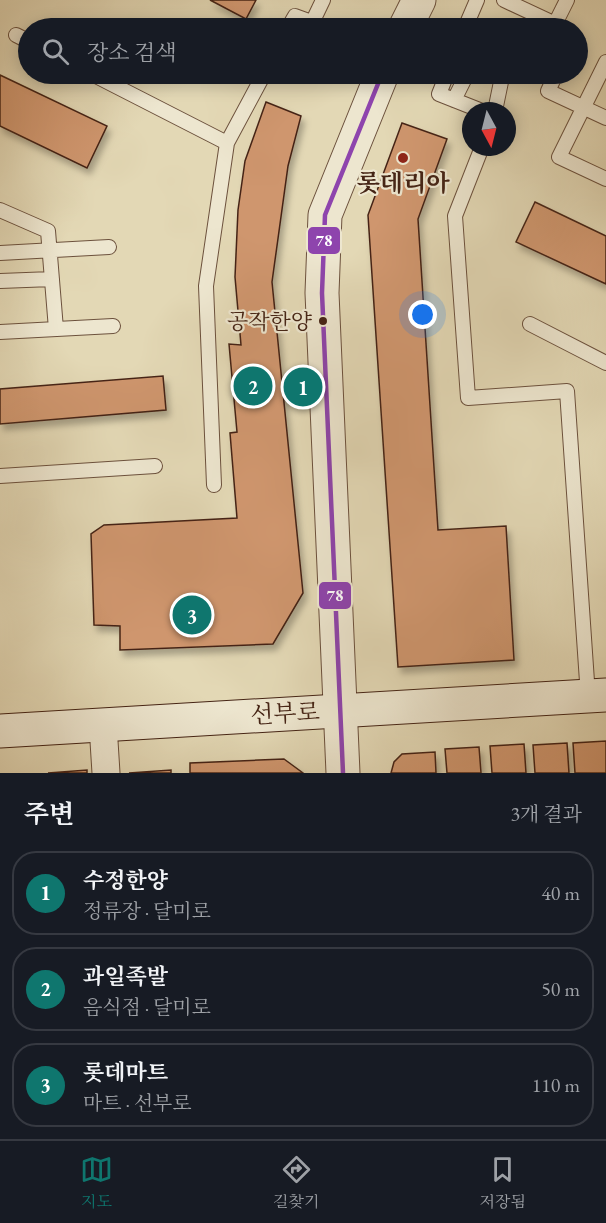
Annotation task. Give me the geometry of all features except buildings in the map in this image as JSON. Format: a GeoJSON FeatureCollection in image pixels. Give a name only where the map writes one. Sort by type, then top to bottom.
{"type":"FeatureCollection","features":[{"type":"Feature","properties":{"kind":"street"},"geometry":{"type":"LineString","coordinates":[[410,18],[419,0]]}},
{"type":"Feature","properties":{"kind":"street"},"geometry":{"type":"LineString","coordinates":[[344,773],[322,293],[325,214],[378,84]]}},
{"type":"Feature","properties":{"kind":"street","name":"선부로"},"geometry":{"type":"LineString","coordinates":[[0,731],[597,696]]}},
{"type":"Feature","properties":{"kind":"street"},"geometry":{"type":"LineString","coordinates":[[103,725],[106,773]]}},
{"type":"Feature","properties":{"kind":"lane"},"geometry":{"type":"LineString","coordinates":[[314,18],[322,0]]}},
{"type":"Feature","properties":{"kind":"lane"},"geometry":{"type":"LineString","coordinates":[[469,18],[477,0]]}},
{"type":"Feature","properties":{"kind":"lane"},"geometry":{"type":"LineString","coordinates":[[504,0],[543,18]]}},
{"type":"Feature","properties":{"kind":"lane"},"geometry":{"type":"LineString","coordinates":[[562,18],[567,0]]}},
{"type":"Feature","properties":{"kind":"lane"},"geometry":{"type":"LineString","coordinates":[[606,62],[559,157],[606,179]]}},
{"type":"Feature","properties":{"kind":"lane"},"geometry":{"type":"LineString","coordinates":[[112,84],[227,143]]}},
{"type":"Feature","properties":{"kind":"lane"},"geometry":{"type":"LineString","coordinates":[[214,485],[206,286],[227,143],[259,84]]}},
{"type":"Feature","properties":{"kind":"lane"},"geometry":{"type":"LineString","coordinates":[[443,84],[439,94],[462,103]]}},
{"type":"Feature","properties":{"kind":"lane"},"geometry":{"type":"LineString","coordinates":[[454,100],[462,84]]}},
{"type":"Feature","properties":{"kind":"lane"},"geometry":{"type":"LineString","coordinates":[[497,102],[501,84]]}},
{"type":"Feature","properties":{"kind":"lane"},"geometry":{"type":"LineString","coordinates":[[551,84],[548,91],[606,118]]}},
{"type":"Feature","properties":{"kind":"lane"},"geometry":{"type":"LineString","coordinates":[[478,156],[455,216],[468,398],[567,391],[597,696]]}},
{"type":"Feature","properties":{"kind":"lane"},"geometry":{"type":"LineString","coordinates":[[0,210],[48,231],[56,329]]}},
{"type":"Feature","properties":{"kind":"lane"},"geometry":{"type":"LineString","coordinates":[[0,253],[109,247]]}},
{"type":"Feature","properties":{"kind":"lane"},"geometry":{"type":"LineString","coordinates":[[0,281],[52,279]]}},
{"type":"Feature","properties":{"kind":"lane"},"geometry":{"type":"LineString","coordinates":[[530,324],[606,363]]}},
{"type":"Feature","properties":{"kind":"lane"},"geometry":{"type":"LineString","coordinates":[[0,332],[113,326]]}},
{"type":"Feature","properties":{"kind":"lane"},"geometry":{"type":"LineString","coordinates":[[0,476],[156,466]]}},
{"type":"Feature","properties":{"kind":"transit line","name":"78"},"geometry":{"type":"LineString","coordinates":[[343,773],[322,293],[325,215],[378,84]]}},
{"type":"Feature","properties":{"kind":"place","name":"롯데리아"},"geometry":{"type":"Point","coordinates":[403,158]}},
{"type":"Feature","properties":{"kind":"place","name":"공작한양"},"geometry":{"type":"Point","coordinates":[323,321]}},
{"type":"Feature","properties":{"kind":"place","name":"과일족발"},"geometry":{"type":"Point","coordinates":[253,386]}},
{"type":"Feature","properties":{"kind":"place","name":"수정한양"},"geometry":{"type":"Point","coordinates":[303,387]}},
{"type":"Feature","properties":{"kind":"place","name":"롯데마트"},"geometry":{"type":"Point","coordinates":[192,615]}}]}
